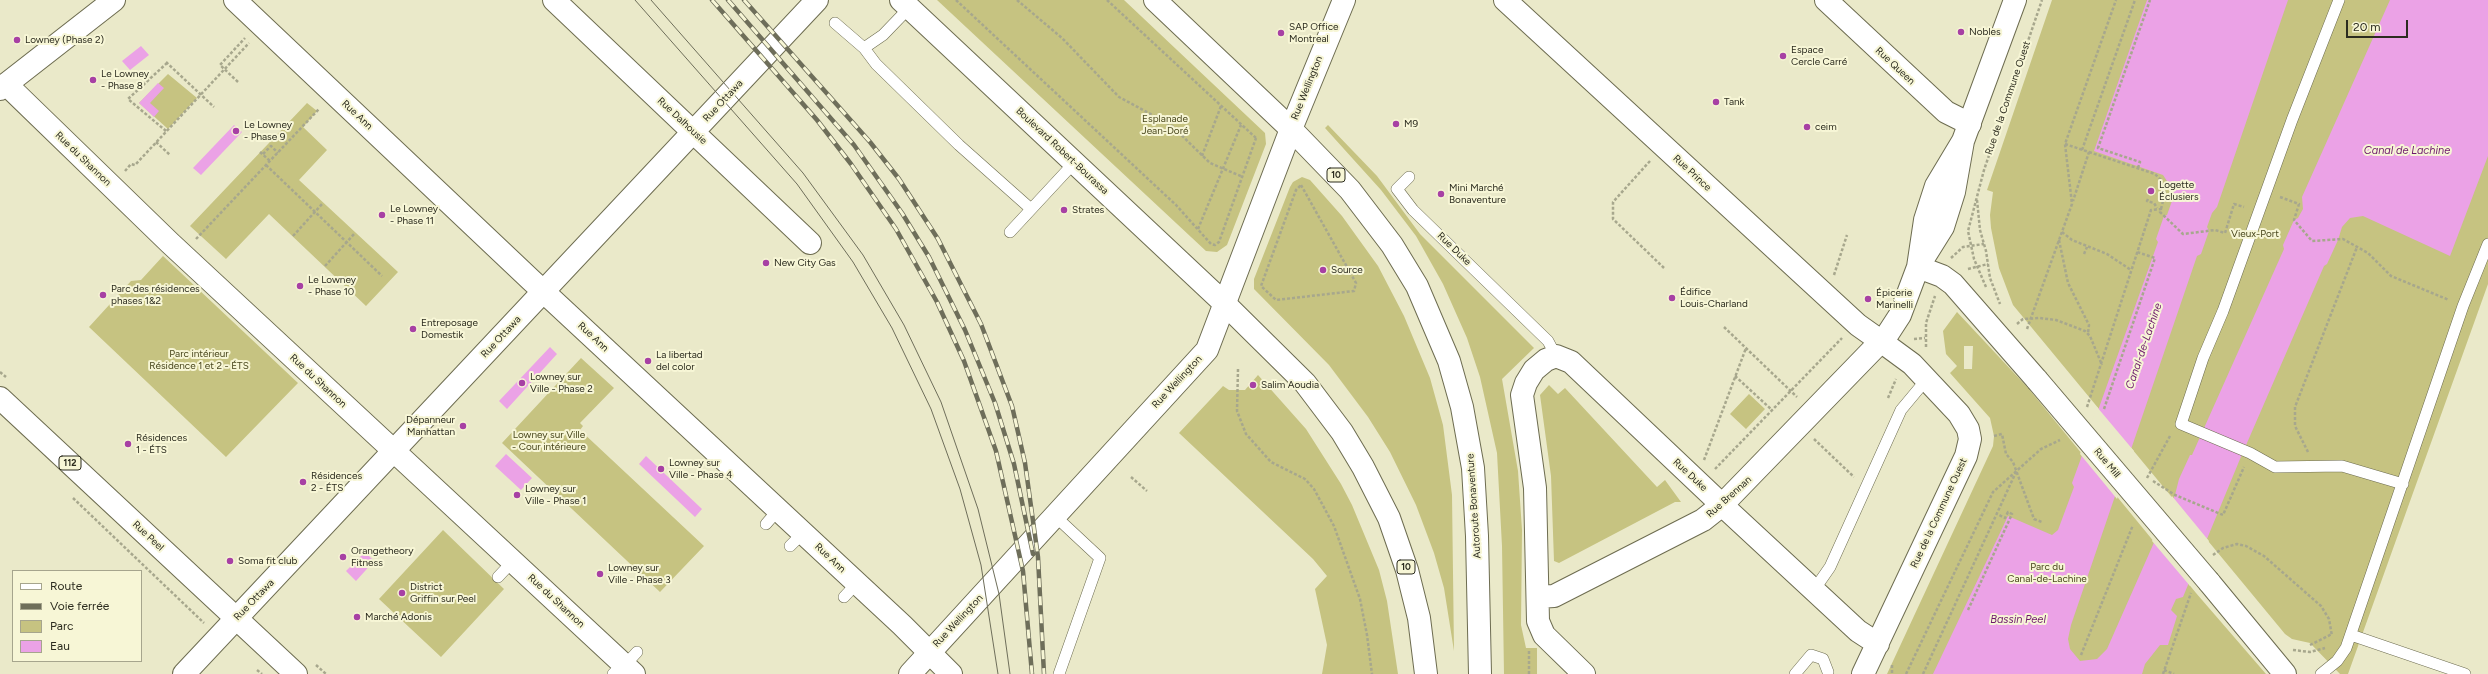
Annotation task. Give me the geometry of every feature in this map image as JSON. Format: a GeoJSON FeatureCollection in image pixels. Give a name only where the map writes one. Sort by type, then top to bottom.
{"type":"FeatureCollection","features":[{"type":"Feature","properties":{"kind":"main road"},"geometry":{"type":"LineString","coordinates":[[3,87],[114,0]]}},
{"type":"Feature","properties":{"kind":"main road","name":"Rue Ann"},"geometry":{"type":"LineString","coordinates":[[235,0],[543,291],[796,540],[850,590],[929,653],[951,674]]}},
{"type":"Feature","properties":{"kind":"main road","name":"Rue Dalhousie"},"geometry":{"type":"LineString","coordinates":[[554,0],[810,243]]}},
{"type":"Feature","properties":{"kind":"main road"},"geometry":{"type":"LineString","coordinates":[[1155,0],[1291,128]]}},
{"type":"Feature","properties":{"kind":"main road","name":"Rue Wellington"},"geometry":{"type":"LineString","coordinates":[[910,674],[1207,350],[1291,128],[1344,0]]}},
{"type":"Feature","properties":{"kind":"main road","name":"Rue Prince"},"geometry":{"type":"LineString","coordinates":[[1505,0],[1858,325],[1882,342]]}},
{"type":"Feature","properties":{"kind":"main road","name":"Rue Queen"},"geometry":{"type":"LineString","coordinates":[[1826,0],[1946,112],[1966,133]]}},
{"type":"Feature","properties":{"kind":"main road"},"geometry":{"type":"LineString","coordinates":[[1882,342],[1900,315],[1918,267],[1943,227],[1954,192],[1966,133],[2015,0]]}},
{"type":"Feature","properties":{"kind":"main road","name":"Rue Ottawa"},"geometry":{"type":"LineString","coordinates":[[184,674],[543,291],[694,133],[809,3]]}},
{"type":"Feature","properties":{"kind":"main road","name":"Boulevard Robert-Bourassa"},"geometry":{"type":"LineString","coordinates":[[905,4],[1224,303]]}},
{"type":"Feature","properties":{"kind":"main road","name":"Rue du Shannon"},"geometry":{"type":"LineString","coordinates":[[3,87],[627,667]]}},
{"type":"Feature","properties":{"kind":"main road","name":"Autoroute Bonaventure"},"geometry":{"type":"LineString","coordinates":[[1291,128],[1350,190],[1392,245],[1417,286],[1449,361],[1465,420],[1475,489],[1480,674]]}},
{"type":"Feature","properties":{"kind":"main road","name":"Rue Mill"},"geometry":{"type":"LineString","coordinates":[[1918,267],[1942,276],[1953,284],[2037,380],[2201,584],[2285,674]]}},
{"type":"Feature","properties":{"kind":"main road","name":"10"},"geometry":{"type":"LineString","coordinates":[[1224,303],[1291,368],[1318,399],[1342,432],[1372,484],[1389,518],[1412,585],[1419,618],[1426,674]]}},
{"type":"Feature","properties":{"kind":"main road","name":"Rue de la Commune Ouest"},"geometry":{"type":"LineString","coordinates":[[1863,674],[1969,445],[1967,425],[1912,364],[1882,342]]}},
{"type":"Feature","properties":{"kind":"main road","name":"Rue Brennan"},"geometry":{"type":"LineString","coordinates":[[1538,598],[1554,596],[1703,520],[1722,505],[1882,342]]}},
{"type":"Feature","properties":{"kind":"main road"},"geometry":{"type":"LineString","coordinates":[[1556,356],[1546,360],[1534,370],[1526,383],[1522,395],[1535,488],[1538,620],[1541,631],[1584,674]]}},
{"type":"Feature","properties":{"kind":"main road","name":"Rue Duke"},"geometry":{"type":"LineString","coordinates":[[1556,356],[1571,362],[1858,631],[1878,644]]}},
{"type":"Feature","properties":{"kind":"main road","name":"Rue Peel"},"geometry":{"type":"LineString","coordinates":[[0,398],[296,674]]}},
{"type":"Feature","properties":{"kind":"lane"},"geometry":{"type":"LineString","coordinates":[[2338,0],[2292,120],[2181,424],[2250,453],[2262,461],[2281,468],[2311,466],[2354,468],[2403,484]]}},
{"type":"Feature","properties":{"kind":"lane"},"geometry":{"type":"LineString","coordinates":[[864,48],[883,35],[905,4]]}},
{"type":"Feature","properties":{"kind":"lane"},"geometry":{"type":"LineString","coordinates":[[835,22],[864,48],[876,64],[959,145],[1031,209]]}},
{"type":"Feature","properties":{"kind":"lane"},"geometry":{"type":"LineString","coordinates":[[1010,232],[1074,163]]}},
{"type":"Feature","properties":{"kind":"lane","name":"Rue Duke"},"geometry":{"type":"LineString","coordinates":[[1408,177],[1397,189],[1413,210],[1548,341],[1556,356]]}},
{"type":"Feature","properties":{"kind":"lane"},"geometry":{"type":"LineString","coordinates":[[2321,674],[2343,655],[2351,635],[2463,306],[2487,248]]}},
{"type":"Feature","properties":{"kind":"lane"},"geometry":{"type":"LineString","coordinates":[[1814,590],[1830,567],[1904,406],[1926,380]]}},
{"type":"Feature","properties":{"kind":"lane"},"geometry":{"type":"LineString","coordinates":[[1055,516],[1100,558],[1059,674]]}},
{"type":"Feature","properties":{"kind":"lane"},"geometry":{"type":"LineString","coordinates":[[498,577],[513,561]]}},
{"type":"Feature","properties":{"kind":"lane"},"geometry":{"type":"LineString","coordinates":[[2351,635],[2465,674]]}},
{"type":"Feature","properties":{"kind":"lane"},"geometry":{"type":"LineString","coordinates":[[1796,674],[1811,655],[1823,659],[1829,673]]}},
{"type":"Feature","properties":{"kind":"path"},"geometry":{"type":"LineString","coordinates":[[956,0],[1176,205],[1209,242],[1215,245],[1219,242],[1256,138]]}},
{"type":"Feature","properties":{"kind":"path"},"geometry":{"type":"LineString","coordinates":[[1017,0],[1062,38],[1119,97],[1171,125],[1210,163],[1243,177]]}},
{"type":"Feature","properties":{"kind":"path"},"geometry":{"type":"LineString","coordinates":[[1107,0],[1241,125],[1256,138],[1261,138]]}},
{"type":"Feature","properties":{"kind":"path","name":"Rue de la Commune Ouest"},"geometry":{"type":"LineString","coordinates":[[1970,245],[1968,231],[1984,170],[2042,0]]}},
{"type":"Feature","properties":{"kind":"path"},"geometry":{"type":"LineString","coordinates":[[2072,204],[2065,144],[2116,0]]}},
{"type":"Feature","properties":{"kind":"path"},"geometry":{"type":"LineString","coordinates":[[2082,150],[2135,0]]}},
{"type":"Feature","properties":{"kind":"path"},"geometry":{"type":"LineString","coordinates":[[2138,168],[2140,162],[2098,148],[2150,0]]}},
{"type":"Feature","properties":{"kind":"path"},"geometry":{"type":"LineString","coordinates":[[238,82],[220,65],[248,35]]}},
{"type":"Feature","properties":{"kind":"path"},"geometry":{"type":"LineString","coordinates":[[124,172],[131,164],[135,165],[225,70],[252,39]]}},
{"type":"Feature","properties":{"kind":"path"},"geometry":{"type":"LineString","coordinates":[[166,131],[128,99],[167,62],[214,107]]}},
{"type":"Feature","properties":{"kind":"path"},"geometry":{"type":"LineString","coordinates":[[196,240],[322,106]]}},
{"type":"Feature","properties":{"kind":"path"},"geometry":{"type":"LineString","coordinates":[[1202,156],[1221,106]]}},
{"type":"Feature","properties":{"kind":"path"},"geometry":{"type":"LineString","coordinates":[[1198,230],[1241,125]]}},
{"type":"Feature","properties":{"kind":"path"},"geometry":{"type":"LineString","coordinates":[[156,142],[170,154]]}},
{"type":"Feature","properties":{"kind":"path"},"geometry":{"type":"LineString","coordinates":[[2065,144],[2155,174],[2160,180],[2165,193],[2160,212],[2183,234],[2215,230],[2225,233],[2234,208]]}},
{"type":"Feature","properties":{"kind":"path"},"geometry":{"type":"LineString","coordinates":[[270,161],[261,153],[271,146],[278,153]]}},
{"type":"Feature","properties":{"kind":"path"},"geometry":{"type":"LineString","coordinates":[[2027,329],[2089,152]]}},
{"type":"Feature","properties":{"kind":"path"},"geometry":{"type":"LineString","coordinates":[[1654,156],[1613,202],[1613,219],[1664,268]]}},
{"type":"Feature","properties":{"kind":"path"},"geometry":{"type":"LineString","coordinates":[[266,165],[382,276]]}},
{"type":"Feature","properties":{"kind":"path"},"geometry":{"type":"LineString","coordinates":[[1301,185],[1356,283],[1356,288],[1351,292],[1276,300],[1260,286],[1296,190],[1301,185]]}},
{"type":"Feature","properties":{"kind":"path","name":"Rue de la Commune Ouest"},"geometry":{"type":"LineString","coordinates":[[1977,198],[1980,230],[1990,278],[2003,310]]}},
{"type":"Feature","properties":{"kind":"path"},"geometry":{"type":"LineString","coordinates":[[2148,199],[2147,201],[2154,203],[2157,208]]}},
{"type":"Feature","properties":{"kind":"path"},"geometry":{"type":"LineString","coordinates":[[2291,200],[2299,204],[2294,220],[2312,241],[2343,239],[2368,253],[2391,276],[2452,301]]}},
{"type":"Feature","properties":{"kind":"path"},"geometry":{"type":"LineString","coordinates":[[293,236],[323,203]]}},
{"type":"Feature","properties":{"kind":"path"},"geometry":{"type":"LineString","coordinates":[[2059,239],[2068,283],[2089,325],[2088,333],[2102,366],[2151,210],[2157,208],[2161,209]]}},
{"type":"Feature","properties":{"kind":"path"},"geometry":{"type":"LineString","coordinates":[[2062,231],[2072,240],[2107,254],[2131,270]]}},
{"type":"Feature","properties":{"kind":"path"},"geometry":{"type":"LineString","coordinates":[[325,266],[355,233]]}},
{"type":"Feature","properties":{"kind":"path"},"geometry":{"type":"LineString","coordinates":[[1832,281],[1847,235]]}},
{"type":"Feature","properties":{"kind":"path"},"geometry":{"type":"LineString","coordinates":[[1982,281],[1970,245],[1984,244]]}},
{"type":"Feature","properties":{"kind":"path"},"geometry":{"type":"LineString","coordinates":[[2084,254],[2087,247]]}},
{"type":"Feature","properties":{"kind":"path"},"geometry":{"type":"LineString","coordinates":[[2311,466],[2306,446],[2295,426],[2295,406],[2357,247]]}},
{"type":"Feature","properties":{"kind":"path"},"geometry":{"type":"LineString","coordinates":[[2104,409],[2155,258],[2137,252]]}},
{"type":"Feature","properties":{"kind":"path"},"geometry":{"type":"LineString","coordinates":[[1927,349],[1926,330],[1932,305]]}},
{"type":"Feature","properties":{"kind":"path"},"geometry":{"type":"LineString","coordinates":[[2015,325],[2023,319],[2031,318],[2056,320],[2088,333]]}},
{"type":"Feature","properties":{"kind":"path"},"geometry":{"type":"LineString","coordinates":[[1724,327],[1800,400]]}},
{"type":"Feature","properties":{"kind":"path"},"geometry":{"type":"LineString","coordinates":[[1711,474],[1845,334]]}},
{"type":"Feature","properties":{"kind":"path"},"geometry":{"type":"LineString","coordinates":[[1702,466],[1746,348]]}},
{"type":"Feature","properties":{"kind":"path"},"geometry":{"type":"LineString","coordinates":[[1238,369],[1237,411],[1246,434],[1271,462],[1304,479],[1314,489],[1334,526],[1360,599],[1372,674]]}},
{"type":"Feature","properties":{"kind":"path"},"geometry":{"type":"LineString","coordinates":[[1735,376],[1758,400],[1772,410]]}},
{"type":"Feature","properties":{"kind":"path"},"geometry":{"type":"LineString","coordinates":[[1994,436],[2002,434],[2006,454],[2013,462],[2034,519],[2042,522]]}},
{"type":"Feature","properties":{"kind":"path"},"geometry":{"type":"LineString","coordinates":[[1814,439],[1855,478]]}},
{"type":"Feature","properties":{"kind":"path"},"geometry":{"type":"LineString","coordinates":[[1906,674],[1993,492],[2036,453],[2049,445]]}},
{"type":"Feature","properties":{"kind":"path"},"geometry":{"type":"LineString","coordinates":[[2148,478],[2175,495],[2223,515],[2244,467],[2255,468],[2262,461]]}},
{"type":"Feature","properties":{"kind":"path"},"geometry":{"type":"LineString","coordinates":[[1923,674],[2016,472]]}},
{"type":"Feature","properties":{"kind":"path"},"geometry":{"type":"LineString","coordinates":[[1132,477],[1147,491]]}},
{"type":"Feature","properties":{"kind":"path"},"geometry":{"type":"LineString","coordinates":[[68,493],[193,614]]}},
{"type":"Feature","properties":{"kind":"path"},"geometry":{"type":"LineString","coordinates":[[1968,610],[2012,514],[2008,512],[2005,518],[1997,514]]}},
{"type":"Feature","properties":{"kind":"path"},"geometry":{"type":"LineString","coordinates":[[2209,560],[2223,548],[2233,544],[2252,548],[2270,560],[2321,606],[2329,619],[2332,640]]}},
{"type":"Feature","properties":{"kind":"path"},"geometry":{"type":"LineString","coordinates":[[2163,674],[2184,611],[2201,584]]}},
{"type":"Feature","properties":{"kind":"path"},"geometry":{"type":"LineString","coordinates":[[2081,655],[2101,607]]}},
{"type":"Feature","properties":{"kind":"path"},"geometry":{"type":"LineString","coordinates":[[2310,645],[2332,634]]}},
{"type":"Feature","properties":{"kind":"path"},"geometry":{"type":"LineString","coordinates":[[2304,652],[2322,650],[2330,644]]}},
{"type":"Feature","properties":{"kind":"path"},"geometry":{"type":"LineString","coordinates":[[1529,648],[1529,674]]}},
{"type":"Feature","properties":{"kind":"path"},"geometry":{"type":"LineString","coordinates":[[1892,665],[1892,674]]}},
{"type":"Feature","properties":{"kind":"path"},"geometry":{"type":"LineString","coordinates":[[320,668],[326,674]]}},
{"type":"Feature","properties":{"kind":"path"},"geometry":{"type":"LineString","coordinates":[[2164,670],[2174,674]]}},
{"type":"Feature","properties":{"kind":"green space","name":"Esplanade Jean-Doré"},"geometry":{"type":"Polygon","coordinates":[[[937,0],[1124,0],[1265,133],[1266,144],[1227,245],[1217,252],[1206,251],[937,0]]]}},
{"type":"Feature","properties":{"kind":"green space","name":"Vieux-Port"},"geometry":{"type":"Polygon","coordinates":[[[2052,0],[2488,0],[2488,284],[2348,674],[2340,674],[2310,643],[2292,639],[2285,634],[2013,305],[1999,268],[1991,228],[1990,215],[1993,192],[1987,190],[2052,0]]]}},
{"type":"Feature","properties":{"kind":"green space"},"geometry":{"type":"Polygon","coordinates":[[[168,74],[197,98],[168,129],[139,103],[168,74]]]}},
{"type":"Feature","properties":{"kind":"green space"},"geometry":{"type":"Polygon","coordinates":[[[307,103],[317,111],[303,127],[327,150],[299,180],[398,272],[366,306],[269,214],[226,259],[190,226],[307,103]]]}},
{"type":"Feature","properties":{"kind":"green space"},"geometry":{"type":"Polygon","coordinates":[[[1328,125],[1377,176],[1420,234],[1534,348],[1502,379],[1518,471],[1522,530],[1521,625],[1526,648],[1537,648],[1537,674],[1504,674],[1502,546],[1497,453],[1480,377],[1467,338],[1443,284],[1416,236],[1381,190],[1325,128],[1328,125]]]}},
{"type":"Feature","properties":{"kind":"green space"},"geometry":{"type":"Polygon","coordinates":[[[1302,177],[1310,180],[1342,216],[1378,266],[1404,316],[1430,378],[1443,425],[1452,495],[1454,651],[1444,588],[1434,553],[1416,505],[1390,452],[1368,417],[1329,365],[1254,289],[1254,279],[1290,187],[1293,182],[1302,177]]]}},
{"type":"Feature","properties":{"kind":"green space","name":"Parc intérieur Résidence 1 et 2 - ÉTS"},"geometry":{"type":"Polygon","coordinates":[[[163,256],[298,383],[226,457],[89,327],[131,281],[141,280],[163,256]]]}},
{"type":"Feature","properties":{"kind":"green space","name":"Parc du Canal-de-Lachine"},"geometry":{"type":"Polygon","coordinates":[[[1957,312],[2028,388],[2196,593],[2266,674],[1887,674],[1993,446],[1994,436],[1990,418],[1950,373],[1957,366],[1946,354],[1943,331],[1957,312]],[[1964,346],[1964,369],[1972,369],[1973,346],[1964,346]]]}},
{"type":"Feature","properties":{"kind":"green space","name":"Lowney sur Ville - Cour intérieure"},"geometry":{"type":"Polygon","coordinates":[[[581,358],[614,388],[580,423],[583,426],[580,430],[704,546],[660,592],[502,443],[581,358]]]}},
{"type":"Feature","properties":{"kind":"green space"},"geometry":{"type":"Polygon","coordinates":[[[1258,375],[1306,429],[1341,484],[1352,505],[1379,570],[1387,601],[1398,674],[1322,674],[1327,645],[1315,589],[1327,576],[1313,559],[1179,433],[1223,386],[1229,390],[1245,390],[1258,375]]]}},
{"type":"Feature","properties":{"kind":"green space"},"geometry":{"type":"Polygon","coordinates":[[[1549,385],[1558,394],[1565,388],[1657,487],[1665,480],[1681,502],[1675,502],[1559,563],[1554,561],[1551,476],[1540,395],[1549,385]]]}},
{"type":"Feature","properties":{"kind":"green space"},"geometry":{"type":"Polygon","coordinates":[[[1749,394],[1765,409],[1746,429],[1730,414],[1749,394]]]}},
{"type":"Feature","properties":{"kind":"green space"},"geometry":{"type":"Polygon","coordinates":[[[443,530],[504,589],[441,657],[379,599],[443,530]]]}},
{"type":"Feature","properties":{"kind":"water","name":"Canal de Lachine"},"geometry":{"type":"Polygon","coordinates":[[[2147,0],[2288,0],[2217,207],[2212,213],[2207,227],[2209,231],[2201,254],[2197,256],[2071,625],[2068,639],[2070,649],[2080,661],[2097,659],[2107,649],[2175,495],[2179,479],[2190,455],[2192,455],[2284,249],[2283,245],[2294,220],[2298,218],[2303,209],[2302,197],[2390,0],[2488,0],[2488,156],[2450,256],[2363,216],[2350,218],[2342,227],[2338,240],[2327,264],[2324,266],[2240,459],[2183,597],[2176,599],[2171,610],[2177,616],[2168,645],[2160,645],[2145,664],[2142,674],[1933,674],[2008,516],[2052,535],[2058,530],[2074,487],[2072,483],[2158,242],[2156,239],[2164,216],[2167,215],[2172,201],[2171,187],[2163,175],[2094,151],[2147,0]]]}},
{"type":"Feature","properties":{"kind":"water"},"geometry":{"type":"Polygon","coordinates":[[[141,46],[149,55],[130,70],[122,61],[141,46]]]}},
{"type":"Feature","properties":{"kind":"water"},"geometry":{"type":"Polygon","coordinates":[[[158,83],[164,88],[150,103],[159,111],[154,117],[139,103],[158,83]]]}},
{"type":"Feature","properties":{"kind":"water"},"geometry":{"type":"Polygon","coordinates":[[[234,125],[242,132],[201,175],[193,168],[234,125]]]}},
{"type":"Feature","properties":{"kind":"water"},"geometry":{"type":"Polygon","coordinates":[[[550,347],[557,354],[507,409],[499,401],[550,347]]]}},
{"type":"Feature","properties":{"kind":"water"},"geometry":{"type":"Polygon","coordinates":[[[506,454],[532,478],[521,490],[495,466],[506,454]]]}},
{"type":"Feature","properties":{"kind":"water"},"geometry":{"type":"Polygon","coordinates":[[[646,456],[702,509],[695,517],[639,464],[646,456]]]}},
{"type":"Feature","properties":{"kind":"water"},"geometry":{"type":"Polygon","coordinates":[[[365,552],[374,561],[356,581],[346,571],[365,552]]]}},
{"type":"Feature","properties":{"kind":"pier"},"geometry":{"type":"Polygon","coordinates":[[[2097,407],[2134,451],[2117,499],[2080,454],[2097,407]]]}},
{"type":"Feature","properties":{"kind":"pier"},"geometry":{"type":"Polygon","coordinates":[[[2172,496],[2209,541],[2190,586],[2152,541],[2172,496]]]}},
{"type":"Feature","properties":{"kind":"tram line"},"geometry":{"type":"LineString","coordinates":[[635,0],[797,184],[853,262],[892,328],[931,409],[960,489],[981,565],[998,674]]}},
{"type":"Feature","properties":{"kind":"tram line"},"geometry":{"type":"LineString","coordinates":[[651,0],[803,173],[863,255],[904,325],[941,402],[978,509],[999,594],[1010,674]]}},
{"type":"Feature","properties":{"kind":"railway"},"geometry":{"type":"LineString","coordinates":[[712,0],[817,120],[851,164],[896,229],[937,302],[964,361],[996,451],[1023,571],[1032,674]]}},
{"type":"Feature","properties":{"kind":"railway"},"geometry":{"type":"LineString","coordinates":[[728,0],[854,145],[902,213],[929,257],[965,330],[995,403],[1014,464],[1033,554]]}},
{"type":"Feature","properties":{"kind":"railway"},"geometry":{"type":"LineString","coordinates":[[744,0],[870,142],[899,179],[938,239],[981,324],[1012,406],[1025,463],[1038,557],[1044,674]]}},
{"type":"Feature","properties":{"kind":"place","name":"Nobles"},"geometry":{"type":"Point","coordinates":[1961,32]}},
{"type":"Feature","properties":{"kind":"place","name":"SAP Office Montreal"},"geometry":{"type":"Point","coordinates":[1281,33]}},
{"type":"Feature","properties":{"kind":"place","name":"Lowney (Phase 2)"},"geometry":{"type":"Point","coordinates":[17,40]}},
{"type":"Feature","properties":{"kind":"place","name":"Espace Cercle Carré"},"geometry":{"type":"Point","coordinates":[1783,56]}},
{"type":"Feature","properties":{"kind":"place","name":"Le Lowney - Phase 8"},"geometry":{"type":"Point","coordinates":[93,80]}},
{"type":"Feature","properties":{"kind":"place","name":"Tank"},"geometry":{"type":"Point","coordinates":[1716,102]}},
{"type":"Feature","properties":{"kind":"place","name":"M9"},"geometry":{"type":"Point","coordinates":[1396,124]}},
{"type":"Feature","properties":{"kind":"place","name":"ceim"},"geometry":{"type":"Point","coordinates":[1807,127]}},
{"type":"Feature","properties":{"kind":"place","name":"Le Lowney - Phase 9"},"geometry":{"type":"Point","coordinates":[236,131]}},
{"type":"Feature","properties":{"kind":"place","name":"Logette Éclusiers"},"geometry":{"type":"Point","coordinates":[2151,191]}},
{"type":"Feature","properties":{"kind":"place","name":"Mini Marché Bonaventure"},"geometry":{"type":"Point","coordinates":[1441,194]}},
{"type":"Feature","properties":{"kind":"place","name":"Strates"},"geometry":{"type":"Point","coordinates":[1064,210]}},
{"type":"Feature","properties":{"kind":"place","name":"Le Lowney - Phase 11"},"geometry":{"type":"Point","coordinates":[382,215]}},
{"type":"Feature","properties":{"kind":"place","name":"New City Gas"},"geometry":{"type":"Point","coordinates":[766,263]}},
{"type":"Feature","properties":{"kind":"place","name":"Source"},"geometry":{"type":"Point","coordinates":[1323,270]}},
{"type":"Feature","properties":{"kind":"place","name":"Le Lowney - Phase 10"},"geometry":{"type":"Point","coordinates":[300,286]}},
{"type":"Feature","properties":{"kind":"place","name":"Parc des résidences phases 1&2"},"geometry":{"type":"Point","coordinates":[103,295]}},
{"type":"Feature","properties":{"kind":"place","name":"Édifice Louis-Charland"},"geometry":{"type":"Point","coordinates":[1672,298]}},
{"type":"Feature","properties":{"kind":"place","name":"Épicerie Marinelli"},"geometry":{"type":"Point","coordinates":[1868,299]}},
{"type":"Feature","properties":{"kind":"place","name":"Entreposage Domestik"},"geometry":{"type":"Point","coordinates":[413,329]}},
{"type":"Feature","properties":{"kind":"place","name":"La libertad del color"},"geometry":{"type":"Point","coordinates":[648,361]}},
{"type":"Feature","properties":{"kind":"place","name":"Lowney sur Ville - Phase 2"},"geometry":{"type":"Point","coordinates":[522,383]}},
{"type":"Feature","properties":{"kind":"place","name":"Salim Aoudia"},"geometry":{"type":"Point","coordinates":[1253,385]}},
{"type":"Feature","properties":{"kind":"place","name":"Dépanneur Manhattan"},"geometry":{"type":"Point","coordinates":[463,426]}},
{"type":"Feature","properties":{"kind":"place","name":"Résidences 1 - ÉTS"},"geometry":{"type":"Point","coordinates":[128,444]}},
{"type":"Feature","properties":{"kind":"place","name":"Lowney sur Ville - Phase 4"},"geometry":{"type":"Point","coordinates":[661,469]}},
{"type":"Feature","properties":{"kind":"place","name":"Résidences 2 - ÉTS"},"geometry":{"type":"Point","coordinates":[303,482]}},
{"type":"Feature","properties":{"kind":"place","name":"Lowney sur Ville - Phase 1"},"geometry":{"type":"Point","coordinates":[517,495]}},
{"type":"Feature","properties":{"kind":"place","name":"Orangetheory Fitness"},"geometry":{"type":"Point","coordinates":[343,557]}},
{"type":"Feature","properties":{"kind":"place","name":"Soma fit club"},"geometry":{"type":"Point","coordinates":[230,561]}},
{"type":"Feature","properties":{"kind":"place","name":"Lowney sur Ville - Phase 3"},"geometry":{"type":"Point","coordinates":[600,574]}},
{"type":"Feature","properties":{"kind":"place","name":"District Griffin sur Peel"},"geometry":{"type":"Point","coordinates":[402,593]}},
{"type":"Feature","properties":{"kind":"place","name":"Marché Adonis"},"geometry":{"type":"Point","coordinates":[357,617]}},
{"type":"Feature","properties":{"kind":"water label","name":"Canal-de-Lachine"},"geometry":{"type":"Point","coordinates":[2144,346]}},
{"type":"Feature","properties":{"kind":"water label","name":"Bassin Peel"},"geometry":{"type":"Point","coordinates":[2018,620]}}]}
